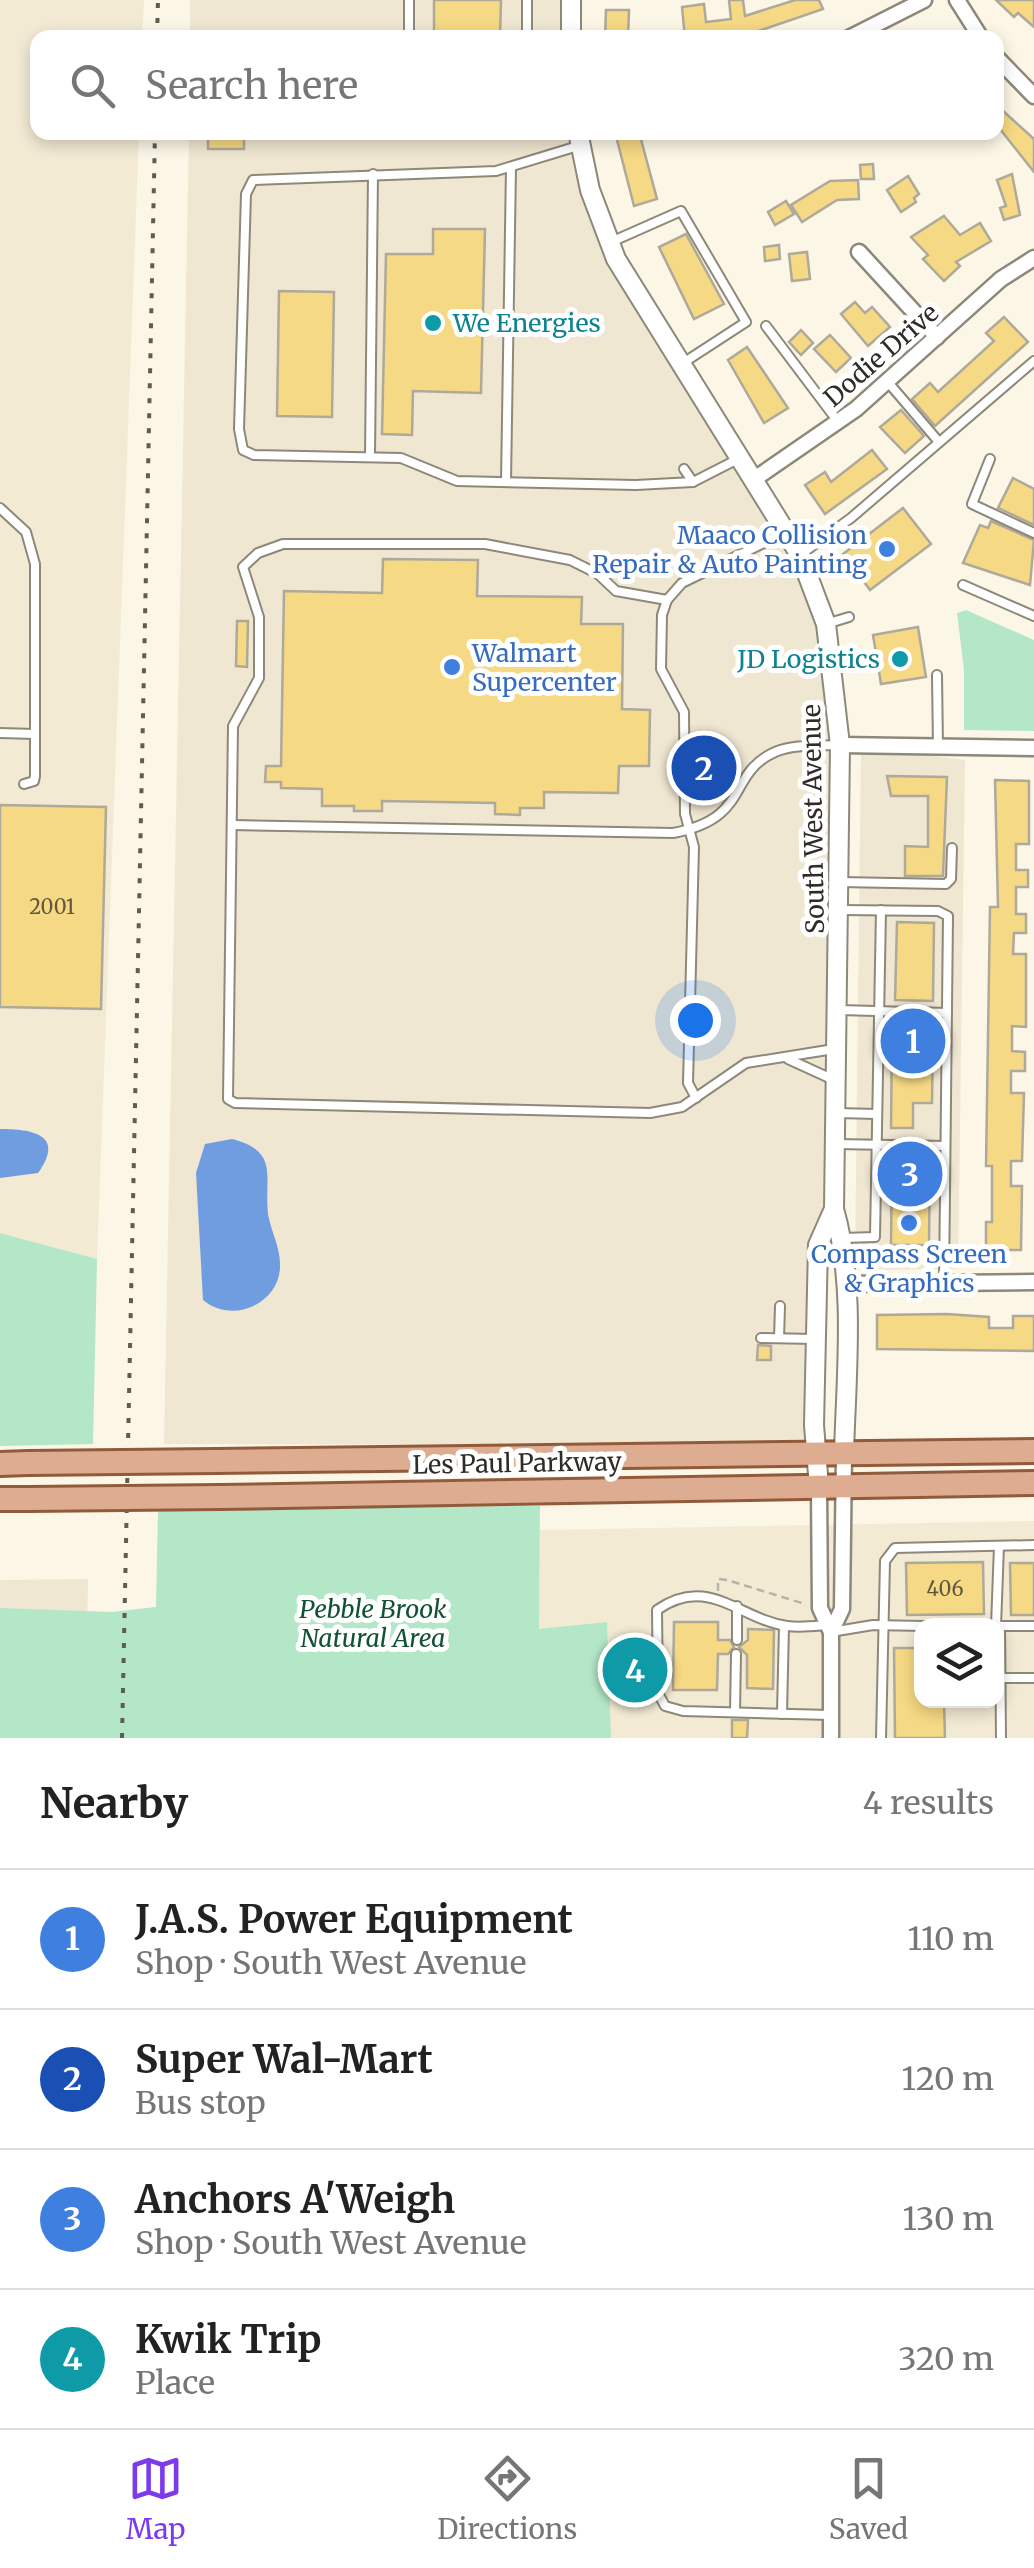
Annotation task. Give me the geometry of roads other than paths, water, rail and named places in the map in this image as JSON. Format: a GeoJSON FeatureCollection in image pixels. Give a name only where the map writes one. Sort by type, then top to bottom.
{"type":"FeatureCollection","features":[{"type":"Feature","properties":{"kind":"main road","name":"Les Paul Parkway"},"geometry":{"type":"LineString","coordinates":[[843,1471],[1034,1452]]}},
{"type":"Feature","properties":{"kind":"main road","name":"Les Paul Parkway"},"geometry":{"type":"LineString","coordinates":[[0,1464],[216,1461],[843,1471],[1034,1483]]}},
{"type":"Feature","properties":{"kind":"main road"},"geometry":{"type":"LineString","coordinates":[[817,1471],[1034,1464]]}},
{"type":"Feature","properties":{"kind":"main road","name":"Les Paul Parkway"},"geometry":{"type":"LineString","coordinates":[[0,1499],[483,1490],[817,1471]]}},
{"type":"Feature","properties":{"kind":"street"},"geometry":{"type":"LineString","coordinates":[[571,0],[572,30]]}},
{"type":"Feature","properties":{"kind":"street"},"geometry":{"type":"LineString","coordinates":[[865,30],[924,0]]}},
{"type":"Feature","properties":{"kind":"street"},"geometry":{"type":"LineString","coordinates":[[957,0],[976,30]]}},
{"type":"Feature","properties":{"kind":"street"},"geometry":{"type":"LineString","coordinates":[[1004,66],[1034,96]]}},
{"type":"Feature","properties":{"kind":"street","name":"South West Avenue"},"geometry":{"type":"LineString","coordinates":[[579,140],[609,243],[679,365],[800,555],[826,624],[840,745],[834,1210],[842,1238],[846,1284],[842,1608],[829,1628]]}},
{"type":"Feature","properties":{"kind":"street"},"geometry":{"type":"LineString","coordinates":[[859,252],[936,337]]}},
{"type":"Feature","properties":{"kind":"street","name":"Dodie Drive"},"geometry":{"type":"LineString","coordinates":[[753,480],[839,423],[1001,280],[1034,258]]}},
{"type":"Feature","properties":{"kind":"street"},"geometry":{"type":"LineString","coordinates":[[840,745],[1034,748]]}},
{"type":"Feature","properties":{"kind":"street","name":"South West Avenue"},"geometry":{"type":"LineString","coordinates":[[830,1738],[829,1628],[820,1608],[816,1339],[818,1244],[834,1210]]}},
{"type":"Feature","properties":{"kind":"street"},"geometry":{"type":"LineString","coordinates":[[846,1284],[1034,1282]]}},
{"type":"Feature","properties":{"kind":"lane"},"geometry":{"type":"LineString","coordinates":[[409,0],[409,30]]}},
{"type":"Feature","properties":{"kind":"lane"},"geometry":{"type":"LineString","coordinates":[[527,30],[528,0]]}},
{"type":"Feature","properties":{"kind":"lane"},"geometry":{"type":"LineString","coordinates":[[577,140],[511,167],[260,178],[248,186],[239,429],[247,454],[400,458],[457,482],[693,482],[738,459]]}},
{"type":"Feature","properties":{"kind":"lane"},"geometry":{"type":"LineString","coordinates":[[506,482],[511,451],[513,337],[511,167]]}},
{"type":"Feature","properties":{"kind":"lane"},"geometry":{"type":"LineString","coordinates":[[370,456],[373,174]]}},
{"type":"Feature","properties":{"kind":"lane"},"geometry":{"type":"LineString","coordinates":[[609,243],[681,211],[746,322],[679,365]]}},
{"type":"Feature","properties":{"kind":"lane"},"geometry":{"type":"LineString","coordinates":[[766,326],[839,423]]}},
{"type":"Feature","properties":{"kind":"lane"},"geometry":{"type":"LineString","coordinates":[[800,555],[1034,361]]}},
{"type":"Feature","properties":{"kind":"lane"},"geometry":{"type":"LineString","coordinates":[[886,382],[940,442]]}},
{"type":"Feature","properties":{"kind":"lane"},"geometry":{"type":"LineString","coordinates":[[990,459],[972,504],[1034,533]]}},
{"type":"Feature","properties":{"kind":"lane"},"geometry":{"type":"LineString","coordinates":[[684,470],[693,482]]}},
{"type":"Feature","properties":{"kind":"lane"},"geometry":{"type":"LineString","coordinates":[[0,508],[26,532],[35,564],[34,781],[24,784]]}},
{"type":"Feature","properties":{"kind":"lane"},"geometry":{"type":"LineString","coordinates":[[696,1098],[688,1083],[694,847],[688,830],[684,712],[661,669],[662,616],[667,600],[682,583],[757,542],[786,532]]}},
{"type":"Feature","properties":{"kind":"lane"},"geometry":{"type":"LineString","coordinates":[[667,600],[616,591],[598,574],[570,560],[485,544],[333,540],[283,544],[258,553],[242,567],[259,617],[259,678],[233,726],[226,1089],[234,1103],[650,1113],[682,1107],[746,1062],[838,1049]]}},
{"type":"Feature","properties":{"kind":"lane"},"geometry":{"type":"LineString","coordinates":[[963,586],[1034,616]]}},
{"type":"Feature","properties":{"kind":"lane"},"geometry":{"type":"LineString","coordinates":[[826,624],[850,617]]}},
{"type":"Feature","properties":{"kind":"lane"},"geometry":{"type":"LineString","coordinates":[[937,675],[934,700],[938,748]]}},
{"type":"Feature","properties":{"kind":"lane"},"geometry":{"type":"LineString","coordinates":[[0,733],[36,734]]}},
{"type":"Feature","properties":{"kind":"lane"},"geometry":{"type":"LineString","coordinates":[[233,825],[657,833],[688,830],[720,816],[750,772],[774,753],[840,745]]}},
{"type":"Feature","properties":{"kind":"lane"},"geometry":{"type":"LineString","coordinates":[[24,751],[35,751]]}},
{"type":"Feature","properties":{"kind":"lane"},"geometry":{"type":"LineString","coordinates":[[840,882],[949,882],[952,848]]}},
{"type":"Feature","properties":{"kind":"lane"},"geometry":{"type":"LineString","coordinates":[[840,910],[938,911],[948,916],[944,1283]]}},
{"type":"Feature","properties":{"kind":"lane"},"geometry":{"type":"LineString","coordinates":[[842,1238],[874,1237],[881,910]]}},
{"type":"Feature","properties":{"kind":"lane"},"geometry":{"type":"LineString","coordinates":[[839,1010],[948,1012]]}},
{"type":"Feature","properties":{"kind":"lane"},"geometry":{"type":"LineString","coordinates":[[788,1059],[838,1082]]}},
{"type":"Feature","properties":{"kind":"lane"},"geometry":{"type":"LineString","coordinates":[[837,1113],[876,1114]]}},
{"type":"Feature","properties":{"kind":"lane"},"geometry":{"type":"LineString","coordinates":[[836,1144],[946,1146]]}},
{"type":"Feature","properties":{"kind":"lane"},"geometry":{"type":"LineString","coordinates":[[779,1338],[780,1306]]}},
{"type":"Feature","properties":{"kind":"lane"},"geometry":{"type":"LineString","coordinates":[[761,1338],[816,1339]]}},
{"type":"Feature","properties":{"kind":"lane"},"geometry":{"type":"LineString","coordinates":[[998,1618],[999,1546]]}},
{"type":"Feature","properties":{"kind":"lane"},"geometry":{"type":"LineString","coordinates":[[882,1738],[885,1561],[895,1548],[1034,1546]]}},
{"type":"Feature","properties":{"kind":"lane"},"geometry":{"type":"LineString","coordinates":[[831,1716],[683,1711],[665,1706],[658,1693],[657,1610],[674,1598],[718,1598],[784,1626],[914,1626]]}},
{"type":"Feature","properties":{"kind":"lane"},"geometry":{"type":"LineString","coordinates":[[736,1640],[737,1606]]}},
{"type":"Feature","properties":{"kind":"lane"},"geometry":{"type":"LineString","coordinates":[[782,1714],[784,1626]]}},
{"type":"Feature","properties":{"kind":"lane"},"geometry":{"type":"LineString","coordinates":[[1004,1626],[1034,1626]]}},
{"type":"Feature","properties":{"kind":"lane"},"geometry":{"type":"LineString","coordinates":[[735,1712],[736,1654]]}},
{"type":"Feature","properties":{"kind":"lane"},"geometry":{"type":"LineString","coordinates":[[1004,1678],[1034,1678]]}},
{"type":"Feature","properties":{"kind":"lane"},"geometry":{"type":"LineString","coordinates":[[1000,1708],[1001,1738]]}},
{"type":"Feature","properties":{"kind":"water"},"geometry":{"type":"Polygon","coordinates":[[[0,1129],[41,1136],[48,1150],[38,1173],[0,1178],[0,1129]]]}},
{"type":"Feature","properties":{"kind":"water"},"geometry":{"type":"Polygon","coordinates":[[[232,1139],[247,1144],[263,1158],[268,1177],[268,1214],[280,1268],[271,1292],[262,1301],[239,1310],[214,1307],[203,1300],[196,1173],[205,1144],[232,1139]]]}},
{"type":"Feature","properties":{"kind":"railway"},"geometry":{"type":"LineString","coordinates":[[157,30],[158,0]]}},
{"type":"Feature","properties":{"kind":"railway"},"geometry":{"type":"LineString","coordinates":[[122,1738],[155,140]]}},
{"type":"Feature","properties":{"kind":"place","name":"We Energies"},"geometry":{"type":"Point","coordinates":[433,323]}},
{"type":"Feature","properties":{"kind":"place","name":"Maaco Collision Repair & Auto Painting"},"geometry":{"type":"Point","coordinates":[887,549]}},
{"type":"Feature","properties":{"kind":"place","name":"JD Logistics"},"geometry":{"type":"Point","coordinates":[900,659]}},
{"type":"Feature","properties":{"kind":"place","name":"Walmart Supercenter"},"geometry":{"type":"Point","coordinates":[452,667]}},
{"type":"Feature","properties":{"kind":"place","name":"Super Wal-Mart"},"geometry":{"type":"Point","coordinates":[704,768]}},
{"type":"Feature","properties":{"kind":"place","name":"J.A.S. Power Equipment"},"geometry":{"type":"Point","coordinates":[913,1041]}},
{"type":"Feature","properties":{"kind":"place","name":"Anchors A'Weigh"},"geometry":{"type":"Point","coordinates":[910,1174]}},
{"type":"Feature","properties":{"kind":"place","name":"Compass Screen & Graphics"},"geometry":{"type":"Point","coordinates":[909,1223]}},
{"type":"Feature","properties":{"kind":"place","name":"Kwik Trip"},"geometry":{"type":"Point","coordinates":[635,1670]}},
{"type":"Feature","properties":{"kind":"park label","name":"Pebble Brook Natural Area"},"geometry":{"type":"Point","coordinates":[373,1624]}}]}
